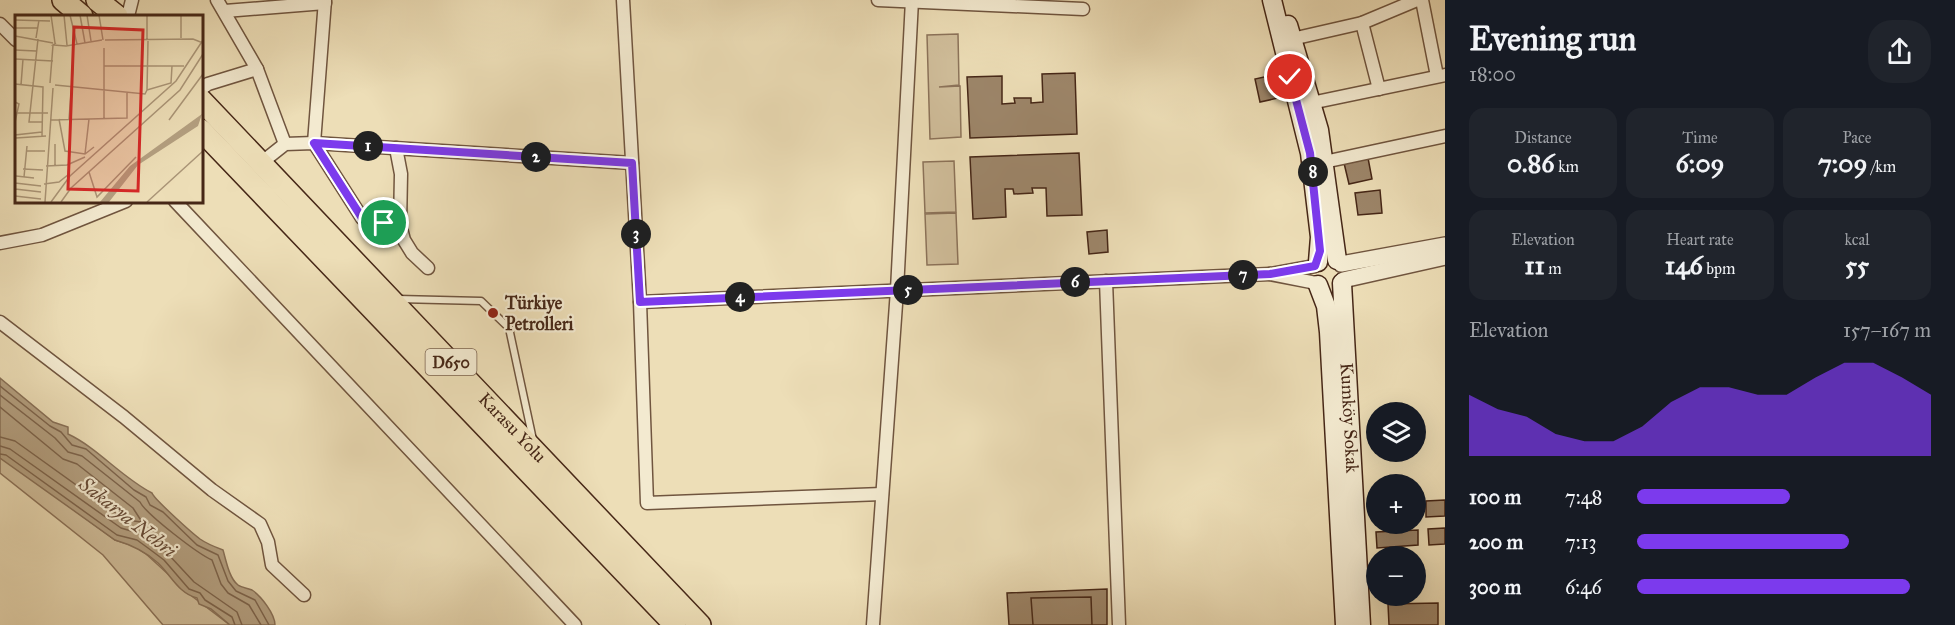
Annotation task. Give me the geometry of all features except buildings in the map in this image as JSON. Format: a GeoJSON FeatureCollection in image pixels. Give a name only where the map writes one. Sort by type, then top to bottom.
{"type":"FeatureCollection","features":[{"type":"Feature","properties":{"kind":"highway"},"geometry":{"type":"LineString","coordinates":[[63,0],[81,15]]}},
{"type":"Feature","properties":{"kind":"highway"},"geometry":{"type":"LineString","coordinates":[[97,0],[116,15]]}},
{"type":"Feature","properties":{"kind":"highway","name":"Karasu Yolu"},"geometry":{"type":"LineString","coordinates":[[202,101],[700,625]]}},
{"type":"Feature","properties":{"kind":"highway"},"geometry":{"type":"LineString","coordinates":[[202,131],[675,625]]}},
{"type":"Feature","properties":{"kind":"main road","name":"Kumköy Sokak"},"geometry":{"type":"LineString","coordinates":[[1272,0],[1310,153],[1320,237],[1317,274],[1326,306],[1329,332],[1345,625]]}},
{"type":"Feature","properties":{"kind":"main road","name":"Kumköy Sokak"},"geometry":{"type":"LineString","coordinates":[[1282,0],[1311,103],[1324,162],[1341,272],[1361,625]]}},
{"type":"Feature","properties":{"kind":"main road"},"geometry":{"type":"LineString","coordinates":[[1328,258],[1341,272],[1328,290],[1317,274],[1328,258]]}},
{"type":"Feature","properties":{"kind":"street"},"geometry":{"type":"LineString","coordinates":[[128,15],[132,0]]}},
{"type":"Feature","properties":{"kind":"street"},"geometry":{"type":"LineString","coordinates":[[217,0],[257,69],[285,144]]}},
{"type":"Feature","properties":{"kind":"street"},"geometry":{"type":"LineString","coordinates":[[623,0],[640,302],[647,503],[882,494]]}},
{"type":"Feature","properties":{"kind":"street"},"geometry":{"type":"LineString","coordinates":[[879,0],[1083,9]]}},
{"type":"Feature","properties":{"kind":"street"},"geometry":{"type":"LineString","coordinates":[[1292,39],[1362,23],[1417,0]]}},
{"type":"Feature","properties":{"kind":"street"},"geometry":{"type":"LineString","coordinates":[[1311,103],[1441,76],[1422,0]]}},
{"type":"Feature","properties":{"kind":"street"},"geometry":{"type":"LineString","coordinates":[[873,625],[897,290],[912,1]]}},
{"type":"Feature","properties":{"kind":"street"},"geometry":{"type":"LineString","coordinates":[[225,11],[325,2],[314,143],[362,218],[373,227],[384,223]]}},
{"type":"Feature","properties":{"kind":"street"},"geometry":{"type":"LineString","coordinates":[[1362,23],[1379,89]]}},
{"type":"Feature","properties":{"kind":"street"},"geometry":{"type":"LineString","coordinates":[[0,24],[15,39]]}},
{"type":"Feature","properties":{"kind":"street"},"geometry":{"type":"LineString","coordinates":[[202,88],[208,84],[257,69]]}},
{"type":"Feature","properties":{"kind":"street"},"geometry":{"type":"LineString","coordinates":[[1324,162],[1445,136]]}},
{"type":"Feature","properties":{"kind":"street"},"geometry":{"type":"LineString","coordinates":[[261,163],[285,144],[314,143],[632,163]]}},
{"type":"Feature","properties":{"kind":"street"},"geometry":{"type":"LineString","coordinates":[[396,148],[401,174],[400,225],[404,240],[412,254],[428,268]]}},
{"type":"Feature","properties":{"kind":"street"},"geometry":{"type":"LineString","coordinates":[[0,243],[42,235],[124,202]]}},
{"type":"Feature","properties":{"kind":"street"},"geometry":{"type":"LineString","coordinates":[[177,202],[575,625]]}},
{"type":"Feature","properties":{"kind":"street"},"geometry":{"type":"LineString","coordinates":[[1341,272],[1445,245]]}},
{"type":"Feature","properties":{"kind":"street"},"geometry":{"type":"LineString","coordinates":[[1341,272],[1445,257]]}},
{"type":"Feature","properties":{"kind":"street"},"geometry":{"type":"LineString","coordinates":[[640,302],[1270,274],[1317,274]]}},
{"type":"Feature","properties":{"kind":"street"},"geometry":{"type":"LineString","coordinates":[[1270,274],[1317,274]]}},
{"type":"Feature","properties":{"kind":"street"},"geometry":{"type":"LineString","coordinates":[[1106,281],[1119,625]]}},
{"type":"Feature","properties":{"kind":"street"},"geometry":{"type":"LineString","coordinates":[[0,322],[124,417],[212,490],[260,524],[268,542],[272,565],[304,595]]}},
{"type":"Feature","properties":{"kind":"lane"},"geometry":{"type":"LineString","coordinates":[[391,299],[481,301],[509,328],[535,449]]}},
{"type":"Feature","properties":{"kind":"shaded area"},"geometry":{"type":"Polygon","coordinates":[[[958,34],[959,85],[939,87],[960,86],[961,137],[930,139],[927,35],[958,34]]]}},
{"type":"Feature","properties":{"kind":"shaded area"},"geometry":{"type":"Polygon","coordinates":[[[954,161],[956,212],[925,213],[923,162],[954,161]]]}},
{"type":"Feature","properties":{"kind":"shaded area"},"geometry":{"type":"Polygon","coordinates":[[[956,213],[958,264],[927,265],[925,214],[956,213]]]}},
{"type":"Feature","properties":{"kind":"shaded area"},"geometry":{"type":"Polygon","coordinates":[[[0,456],[115,540],[134,546],[145,553],[193,597],[230,625],[163,625],[103,555],[0,473],[0,456]]]}},
{"type":"Feature","properties":{"kind":"water","name":"Sakarya Nehri"},"geometry":{"type":"Polygon","coordinates":[[[0,378],[53,422],[68,427],[68,434],[152,493],[166,509],[200,539],[223,550],[232,578],[240,586],[252,590],[259,596],[270,611],[275,625],[230,625],[211,609],[199,604],[197,598],[190,596],[180,588],[148,555],[133,546],[115,540],[0,458],[0,378]]]}},
{"type":"Feature","properties":{"kind":"place","name":"Türkiye Petrolleri"},"geometry":{"type":"Point","coordinates":[493,313]}},
{"type":"Feature","properties":{"kind":"route"},"geometry":{"type":"LineString","coordinates":[[384,223],[373,227],[362,218],[314,143],[632,163],[640,302],[1270,274],[1315,266],[1320,251],[1310,153],[1290,77]]}}]}
